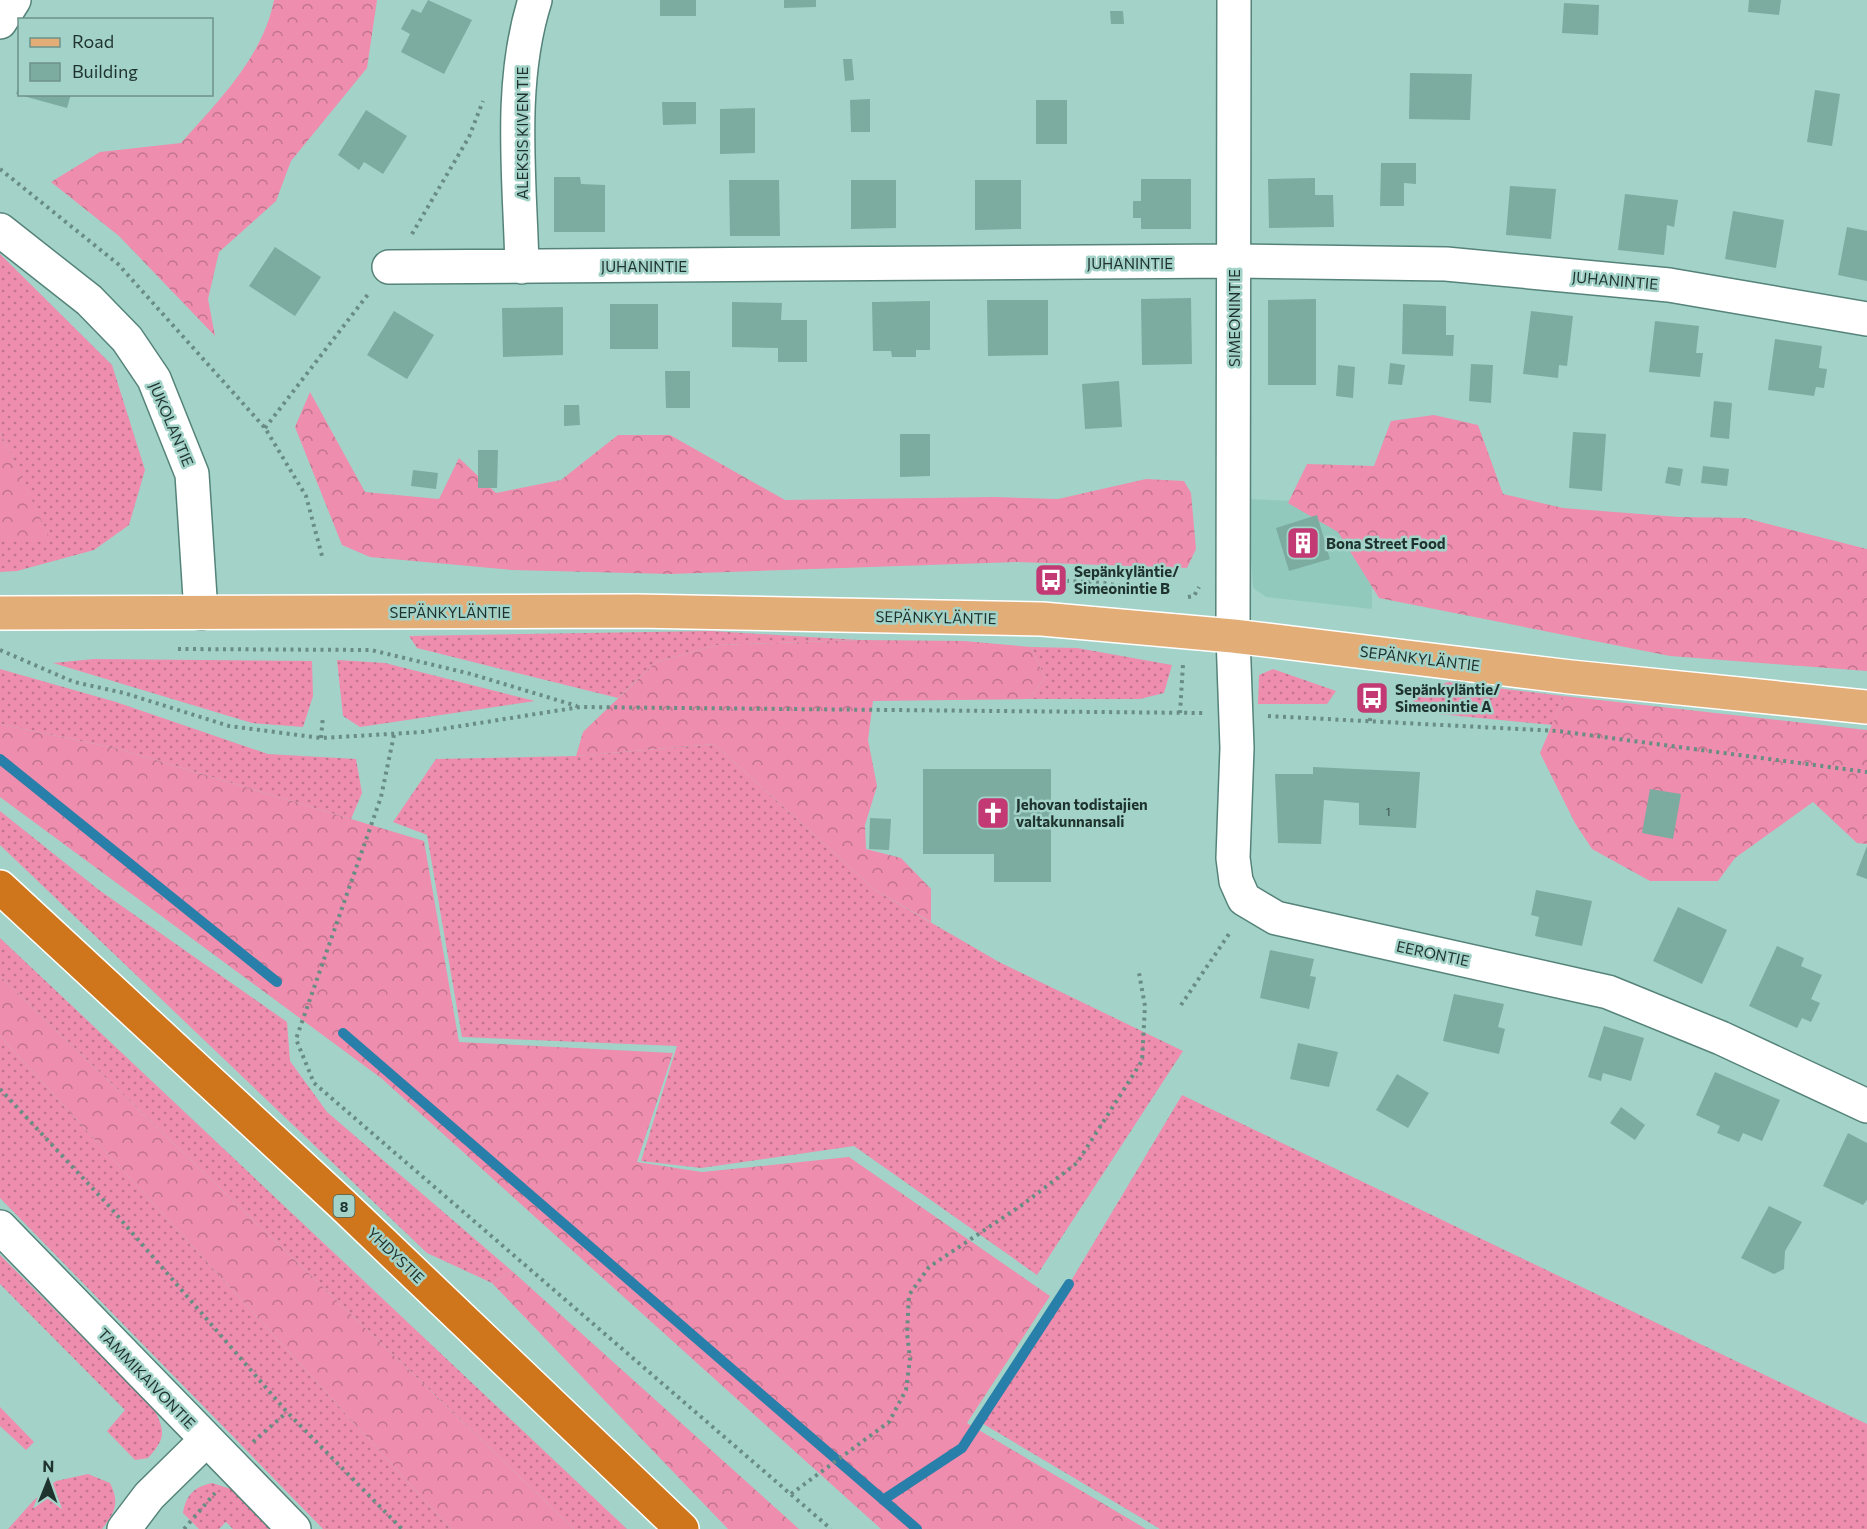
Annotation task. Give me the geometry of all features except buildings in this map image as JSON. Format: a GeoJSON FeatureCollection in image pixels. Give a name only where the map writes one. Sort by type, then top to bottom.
{"type":"FeatureCollection","features":[{"type":"Feature","properties":{"kind":"highway","name":"YHDYSTIE"},"geometry":{"type":"LineString","coordinates":[[0,887],[342,1204],[682,1529]]}},
{"type":"Feature","properties":{"kind":"main road","name":"SEPÄNKYLÄNTIE"},"geometry":{"type":"LineString","coordinates":[[0,613],[637,611],[1042,619],[1233,636],[1572,677],[1867,707]]}},
{"type":"Feature","properties":{"kind":"street"},"geometry":{"type":"LineString","coordinates":[[0,22],[14,0]]}},
{"type":"Feature","properties":{"kind":"street","name":"ALEKSIS KIVEN TIE"},"geometry":{"type":"LineString","coordinates":[[522,267],[519,104],[524,35],[535,0]]}},
{"type":"Feature","properties":{"kind":"street","name":"SIMEONINTIE"},"geometry":{"type":"LineString","coordinates":[[1233,636],[1234,0]]}},
{"type":"Feature","properties":{"kind":"street","name":"JUKOLANTIE"},"geometry":{"type":"LineString","coordinates":[[0,230],[89,300],[127,339],[154,379],[192,474],[201,613]]}},
{"type":"Feature","properties":{"kind":"street","name":"JUHANINTIE"},"geometry":{"type":"LineString","coordinates":[[389,267],[1234,261],[1446,264],[1658,284],[1867,320]]}},
{"type":"Feature","properties":{"kind":"street"},"geometry":{"type":"LineString","coordinates":[[1233,636],[1237,748],[1233,858],[1236,880],[1244,899],[1250,903]]}},
{"type":"Feature","properties":{"kind":"street","name":"EERONTIE"},"geometry":{"type":"LineString","coordinates":[[1250,903],[1276,918],[1608,992],[1721,1038],[1867,1106]]}},
{"type":"Feature","properties":{"kind":"street","name":"TAMMIKAIVONTIE"},"geometry":{"type":"LineString","coordinates":[[0,1227],[294,1529]]}},
{"type":"Feature","properties":{"kind":"street"},"geometry":{"type":"LineString","coordinates":[[124,1529],[149,1496],[206,1440]]}},
{"type":"Feature","properties":{"kind":"path"},"geometry":{"type":"LineString","coordinates":[[265,428],[399,255],[469,138],[486,94]]}},
{"type":"Feature","properties":{"kind":"path"},"geometry":{"type":"LineString","coordinates":[[0,169],[118,264],[265,428],[306,496],[322,556]]}},
{"type":"Feature","properties":{"kind":"path"},"geometry":{"type":"LineString","coordinates":[[1051,580],[1104,583],[1170,595]]}},
{"type":"Feature","properties":{"kind":"path"},"geometry":{"type":"LineString","coordinates":[[0,648],[12,647]]}},
{"type":"Feature","properties":{"kind":"path"},"geometry":{"type":"LineString","coordinates":[[0,648],[74,682],[123,693],[229,726],[321,738],[394,735],[580,707],[471,674],[370,650],[168,649]]}},
{"type":"Feature","properties":{"kind":"path"},"geometry":{"type":"LineString","coordinates":[[1370,721],[1372,698]]}},
{"type":"Feature","properties":{"kind":"path"},"geometry":{"type":"LineString","coordinates":[[321,738],[323,716]]}},
{"type":"Feature","properties":{"kind":"path"},"geometry":{"type":"LineString","coordinates":[[394,735],[381,797],[296,1039],[314,1083],[831,1529]]}},
{"type":"Feature","properties":{"kind":"path"},"geometry":{"type":"LineString","coordinates":[[1181,1005],[1250,903]]}},
{"type":"Feature","properties":{"kind":"path"},"geometry":{"type":"LineString","coordinates":[[791,1494],[889,1422],[906,1390],[910,1359],[907,1333],[909,1295],[929,1267],[1023,1204],[1077,1163],[1142,1061],[1145,1006],[1139,973]]}},
{"type":"Feature","properties":{"kind":"path"},"geometry":{"type":"LineString","coordinates":[[0,1089],[109,1206],[287,1412],[402,1529]]}},
{"type":"Feature","properties":{"kind":"shaded area"},"geometry":{"type":"Polygon","coordinates":[[[1247,499],[1372,504],[1372,609],[1266,597],[1253,588],[1247,499]]]}},
{"type":"Feature","properties":{"kind":"green space"},"geometry":{"type":"Polygon","coordinates":[[[274,0],[377,0],[367,68],[291,161],[276,201],[219,252],[208,299],[215,336],[119,236],[51,182],[100,152],[181,143],[224,94],[249,59],[260,40],[274,0]]]}},
{"type":"Feature","properties":{"kind":"green space"},"geometry":{"type":"Polygon","coordinates":[[[0,254],[112,365],[145,470],[129,525],[94,550],[17,571],[0,572],[0,540],[50,540],[0,432],[0,254]]]}},
{"type":"Feature","properties":{"kind":"green space"},"geometry":{"type":"Polygon","coordinates":[[[310,392],[365,492],[439,499],[459,458],[496,493],[561,480],[618,435],[670,435],[785,500],[995,497],[1058,499],[1146,479],[1184,481],[1191,493],[1196,549],[1187,568],[1017,562],[670,574],[512,570],[370,557],[342,545],[295,427],[310,392]]]}},
{"type":"Feature","properties":{"kind":"green space"},"geometry":{"type":"Polygon","coordinates":[[[1434,415],[1478,425],[1503,494],[1563,508],[1679,517],[1745,518],[1867,549],[1867,671],[1670,656],[1379,598],[1338,532],[1288,503],[1307,464],[1374,466],[1391,421],[1434,415]]]}},
{"type":"Feature","properties":{"kind":"green space"},"geometry":{"type":"Polygon","coordinates":[[[0,432],[51,541],[0,540],[0,432]]]}},
{"type":"Feature","properties":{"kind":"green space"},"geometry":{"type":"Polygon","coordinates":[[[711,631],[859,640],[717,645],[656,662],[618,698],[417,648],[409,636],[711,631]]]}},
{"type":"Feature","properties":{"kind":"green space"},"geometry":{"type":"Polygon","coordinates":[[[859,640],[964,641],[1031,647],[1045,678],[1029,699],[873,701],[868,740],[877,786],[865,825],[866,849],[901,858],[931,889],[931,922],[875,890],[714,744],[576,756],[583,732],[656,662],[717,645],[859,640]]]}},
{"type":"Feature","properties":{"kind":"green space"},"geometry":{"type":"Polygon","coordinates":[[[1031,647],[1077,648],[1172,665],[1164,693],[1140,699],[1029,699],[1045,678],[1031,647]]]}},
{"type":"Feature","properties":{"kind":"green space"},"geometry":{"type":"Polygon","coordinates":[[[94,659],[312,661],[313,696],[303,727],[252,723],[53,663],[94,659]]]}},
{"type":"Feature","properties":{"kind":"green space"},"geometry":{"type":"Polygon","coordinates":[[[337,660],[385,663],[535,701],[360,727],[343,716],[337,660]]]}},
{"type":"Feature","properties":{"kind":"green space"},"geometry":{"type":"Polygon","coordinates":[[[0,669],[116,702],[268,754],[356,759],[362,793],[351,819],[119,749],[0,724],[0,669]]]}},
{"type":"Feature","properties":{"kind":"green space"},"geometry":{"type":"Polygon","coordinates":[[[1273,669],[1336,691],[1327,704],[1258,704],[1259,675],[1273,669]]]}},
{"type":"Feature","properties":{"kind":"green space"},"geometry":{"type":"Polygon","coordinates":[[[1448,682],[1564,696],[1552,725],[1418,712],[1411,697],[1448,682]]]}},
{"type":"Feature","properties":{"kind":"green space"},"geometry":{"type":"Polygon","coordinates":[[[1564,696],[1867,730],[1867,844],[1857,843],[1813,802],[1735,858],[1718,881],[1650,881],[1592,849],[1575,823],[1540,753],[1564,696]]]}},
{"type":"Feature","properties":{"kind":"green space"},"geometry":{"type":"Polygon","coordinates":[[[0,724],[119,749],[424,841],[459,1042],[673,1053],[637,1162],[702,1172],[849,1157],[1050,1296],[967,1423],[1146,1529],[881,1529],[381,1078],[0,797],[0,724]]]}},
{"type":"Feature","properties":{"kind":"green space"},"geometry":{"type":"Polygon","coordinates":[[[714,744],[875,890],[999,962],[1183,1051],[1037,1275],[854,1146],[701,1168],[641,1161],[677,1046],[462,1037],[427,835],[393,822],[436,759],[576,756],[714,744]]]}},
{"type":"Feature","properties":{"kind":"green space"},"geometry":{"type":"Polygon","coordinates":[[[0,811],[99,890],[287,1022],[290,1061],[327,1112],[512,1271],[492,1283],[427,1253],[0,845],[0,811]]]}},
{"type":"Feature","properties":{"kind":"green space"},"geometry":{"type":"Polygon","coordinates":[[[0,938],[627,1529],[574,1529],[0,976],[0,938]]]}},
{"type":"Feature","properties":{"kind":"green space"},"geometry":{"type":"Polygon","coordinates":[[[0,976],[574,1529],[451,1529],[0,1036],[0,976]]]}},
{"type":"Feature","properties":{"kind":"green space"},"geometry":{"type":"Polygon","coordinates":[[[0,1036],[451,1529],[323,1529],[0,1198],[0,1036]]]}},
{"type":"Feature","properties":{"kind":"green space"},"geometry":{"type":"Polygon","coordinates":[[[1182,1095],[1867,1424],[1867,1529],[1160,1529],[975,1419],[1059,1301],[1182,1095]]]}},
{"type":"Feature","properties":{"kind":"green space"},"geometry":{"type":"Polygon","coordinates":[[[0,1255],[154,1409],[161,1424],[162,1435],[158,1446],[148,1458],[135,1460],[107,1431],[125,1410],[0,1284],[0,1255]]]}},
{"type":"Feature","properties":{"kind":"green space"},"geometry":{"type":"Polygon","coordinates":[[[512,1271],[799,1529],[728,1529],[492,1283],[512,1271]]]}},
{"type":"Feature","properties":{"kind":"green space"},"geometry":{"type":"Polygon","coordinates":[[[0,1407],[34,1442],[26,1450],[0,1426],[0,1407]]]}},
{"type":"Feature","properties":{"kind":"green space"},"geometry":{"type":"Polygon","coordinates":[[[88,1474],[110,1483],[115,1496],[115,1507],[102,1529],[8,1529],[34,1500],[56,1481],[88,1474]]]}},
{"type":"Feature","properties":{"kind":"green space"},"geometry":{"type":"Polygon","coordinates":[[[212,1483],[231,1489],[270,1529],[233,1529],[226,1522],[219,1529],[199,1529],[183,1513],[184,1507],[192,1493],[212,1483]]]}},
{"type":"Feature","properties":{"kind":"waterway"},"geometry":{"type":"LineString","coordinates":[[0,759],[277,982]]}},
{"type":"Feature","properties":{"kind":"waterway"},"geometry":{"type":"LineString","coordinates":[[343,1033],[917,1529]]}},
{"type":"Feature","properties":{"kind":"waterway"},"geometry":{"type":"LineString","coordinates":[[883,1500],[962,1448],[1069,1284]]}},
{"type":"Feature","properties":{"kind":"place","name":"Bona Street Food"},"geometry":{"type":"Point","coordinates":[1303,543]}},
{"type":"Feature","properties":{"kind":"place","name":"Sepänkyläntie/ Simeonintie B"},"geometry":{"type":"Point","coordinates":[1051,580]}},
{"type":"Feature","properties":{"kind":"place","name":"Sepänkyläntie/ Simeonintie A"},"geometry":{"type":"Point","coordinates":[1372,698]}},
{"type":"Feature","properties":{"kind":"place","name":"Jehovan todistajien valtakunnansali"},"geometry":{"type":"Point","coordinates":[993,813]}}]}
